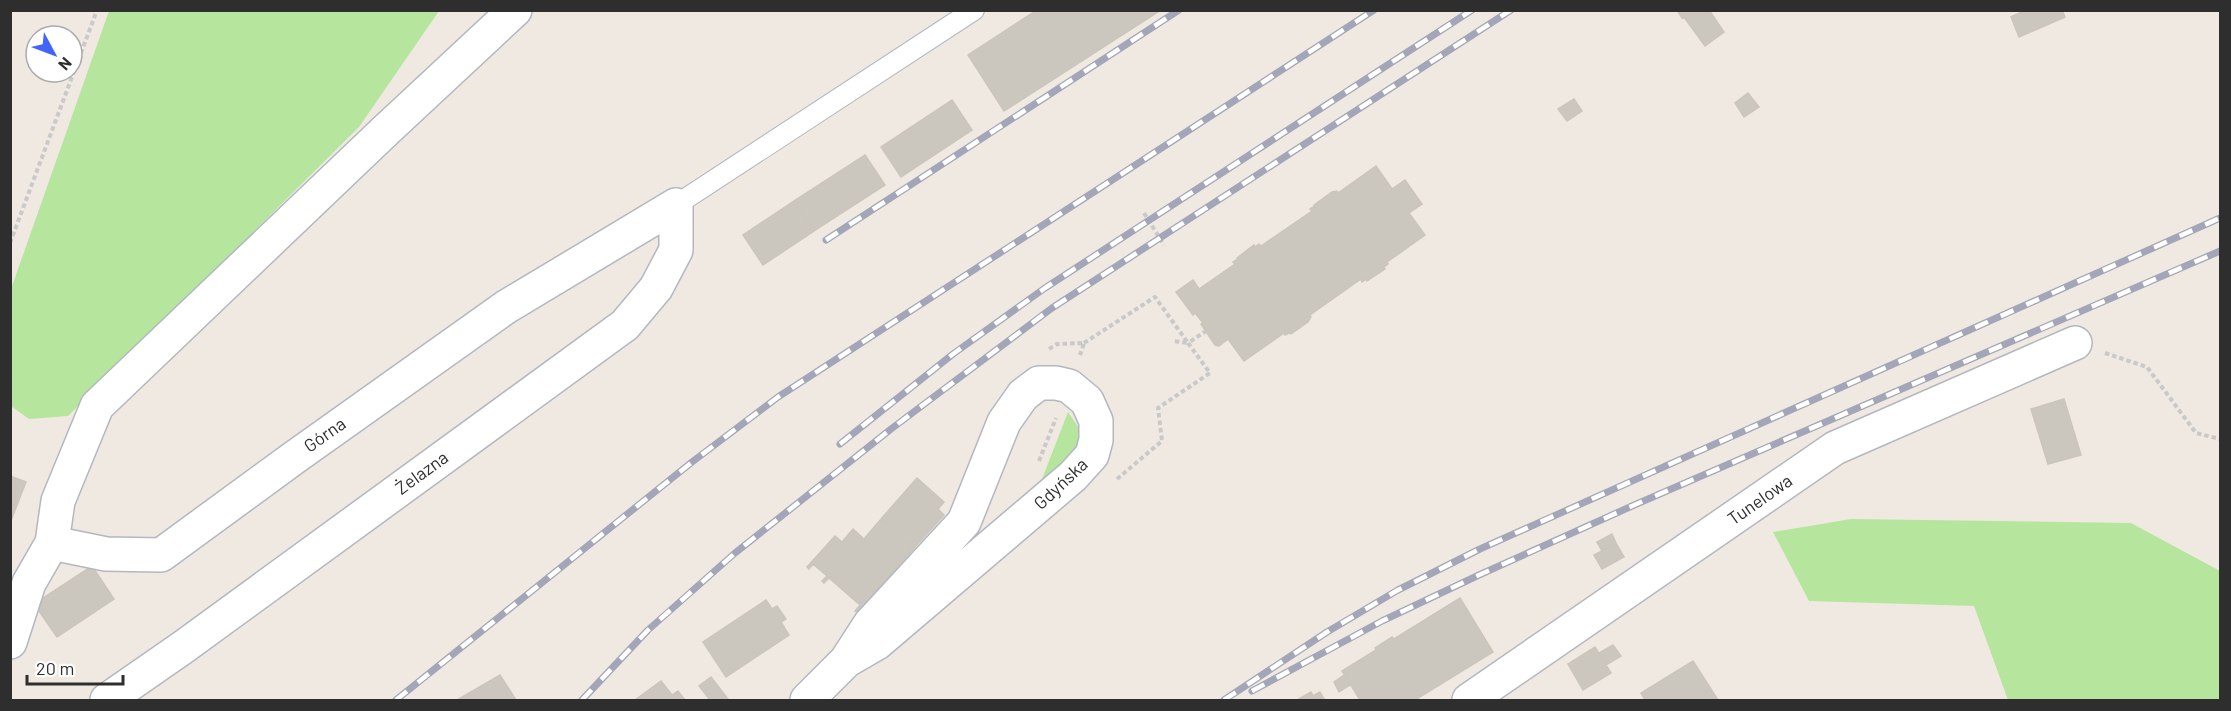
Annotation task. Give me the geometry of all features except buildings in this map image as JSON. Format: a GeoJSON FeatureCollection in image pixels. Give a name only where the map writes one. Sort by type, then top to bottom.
{"type":"FeatureCollection","features":[{"type":"Feature","properties":{"kind":"street"},"geometry":{"type":"LineString","coordinates":[[10,642],[18,625],[29,583],[52,543],[58,501],[97,406],[392,124],[515,10]]}},
{"type":"Feature","properties":{"kind":"street","name":"Górna"},"geometry":{"type":"LineString","coordinates":[[52,543],[106,555],[161,555],[506,306],[676,205]]}},
{"type":"Feature","properties":{"kind":"street","name":"Żelazna"},"geometry":{"type":"LineString","coordinates":[[107,700],[182,648],[625,325],[656,288],[676,250],[676,205]]}},
{"type":"Feature","properties":{"kind":"street","name":"Tunelowa"},"geometry":{"type":"LineString","coordinates":[[1469,700],[1835,448],[2075,343]]}},
{"type":"Feature","properties":{"kind":"street","name":"Gdyńska"},"geometry":{"type":"LineString","coordinates":[[807,700],[846,662],[870,624],[964,522],[1004,422],[1023,395],[1040,383],[1056,383],[1069,386],[1087,401],[1096,421],[1096,440],[1092,454],[1086,462],[1073,476],[878,643],[846,662]]}},
{"type":"Feature","properties":{"kind":"lane"},"geometry":{"type":"LineString","coordinates":[[676,205],[974,10]]}},
{"type":"Feature","properties":{"kind":"path"},"geometry":{"type":"LineString","coordinates":[[10,243],[97,10]]}},
{"type":"Feature","properties":{"kind":"path"},"geometry":{"type":"LineString","coordinates":[[1144,213],[1164,244]]}},
{"type":"Feature","properties":{"kind":"path"},"geometry":{"type":"LineString","coordinates":[[1084,343],[1155,297],[1210,373],[1158,408],[1162,441],[1111,484]]}},
{"type":"Feature","properties":{"kind":"path"},"geometry":{"type":"LineString","coordinates":[[1173,341],[1188,343],[1206,331]]}},
{"type":"Feature","properties":{"kind":"path"},"geometry":{"type":"LineString","coordinates":[[2075,343],[2147,367],[2196,434],[2220,439]]}},
{"type":"Feature","properties":{"kind":"green space"},"geometry":{"type":"Polygon","coordinates":[[[109,11],[439,11],[359,127],[68,416],[29,419],[11,406],[11,289],[109,11]]]}},
{"type":"Feature","properties":{"kind":"green space"},"geometry":{"type":"Polygon","coordinates":[[[1068,412],[1079,428],[1080,446],[1035,497],[1068,412]]]}},
{"type":"Feature","properties":{"kind":"green space"},"geometry":{"type":"Polygon","coordinates":[[[1851,519],[2131,523],[2220,571],[2220,700],[2008,700],[1974,606],[1809,601],[1773,532],[1851,519]]]}},
{"type":"Feature","properties":{"kind":"railway"},"geometry":{"type":"LineString","coordinates":[[826,240],[1179,10]]}},
{"type":"Feature","properties":{"kind":"railway"},"geometry":{"type":"LineString","coordinates":[[396,700],[692,462],[778,397],[1374,10]]}},
{"type":"Feature","properties":{"kind":"railway"},"geometry":{"type":"LineString","coordinates":[[840,444],[953,354],[1045,288],[1472,10]]}},
{"type":"Feature","properties":{"kind":"railway"},"geometry":{"type":"LineString","coordinates":[[582,700],[648,630],[735,553],[891,429],[1052,308],[1511,10]]}},
{"type":"Feature","properties":{"kind":"railway"},"geometry":{"type":"LineString","coordinates":[[1224,700],[1327,632],[1398,590],[1480,549],[2220,218]]}},
{"type":"Feature","properties":{"kind":"railway"},"geometry":{"type":"LineString","coordinates":[[1252,691],[1382,621],[1479,575],[1632,506],[2220,251]]}}]}
